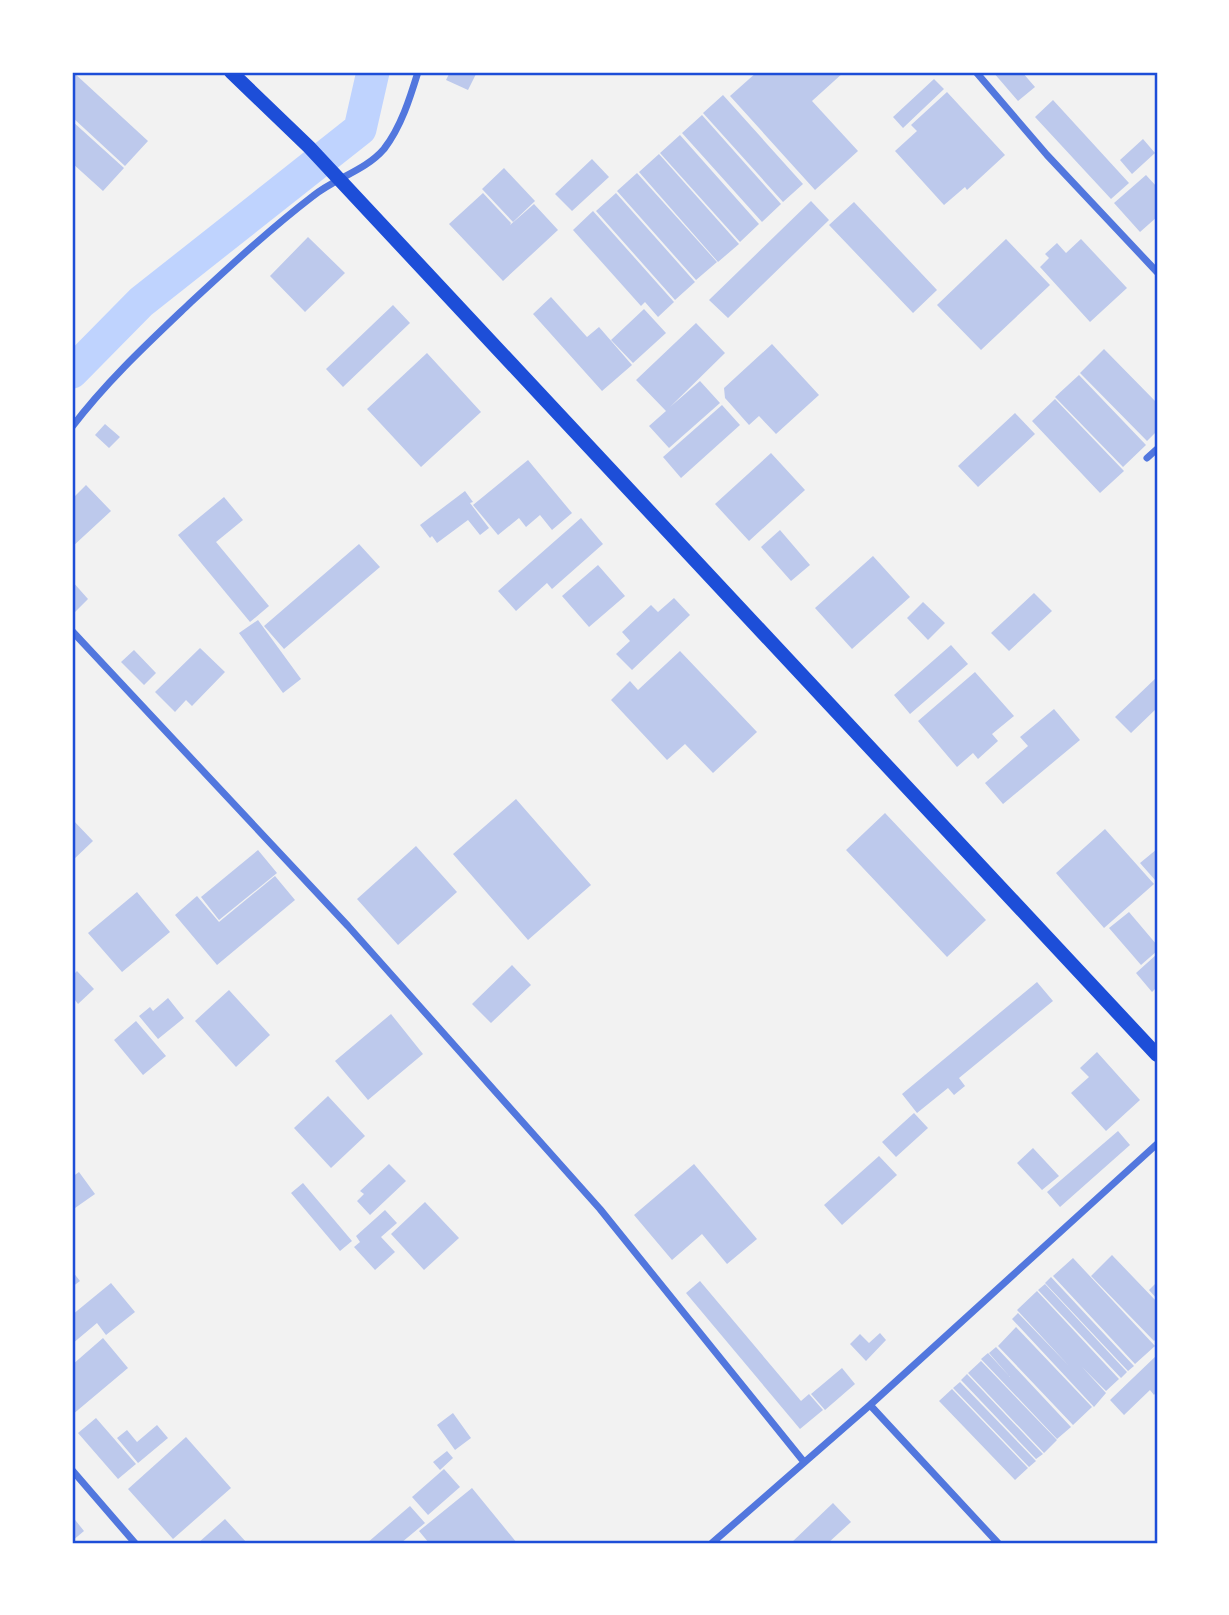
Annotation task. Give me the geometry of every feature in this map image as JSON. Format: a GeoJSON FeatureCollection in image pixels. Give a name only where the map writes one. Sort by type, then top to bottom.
{"type":"FeatureCollection","features":[{"type":"Feature","properties":{"kind":"main road"},"geometry":{"type":"LineString","coordinates":[[231,72],[309,146],[1157,1055]]}},
{"type":"Feature","properties":{"kind":"street"},"geometry":{"type":"LineString","coordinates":[[72,427],[96,397],[150,341],[215,280],[334,175],[368,163],[384,149],[401,121],[418,72]]}},
{"type":"Feature","properties":{"kind":"street"},"geometry":{"type":"LineString","coordinates":[[976,72],[1047,155],[1157,272]]}},
{"type":"Feature","properties":{"kind":"street"},"geometry":{"type":"LineString","coordinates":[[1147,458],[1157,449]]}},
{"type":"Feature","properties":{"kind":"street"},"geometry":{"type":"LineString","coordinates":[[72,631],[348,926],[600,1209],[804,1462]]}},
{"type":"Feature","properties":{"kind":"street"},"geometry":{"type":"LineString","coordinates":[[712,1543],[870,1405],[1157,1144]]}},
{"type":"Feature","properties":{"kind":"street"},"geometry":{"type":"LineString","coordinates":[[870,1405],[998,1543]]}},
{"type":"Feature","properties":{"kind":"street"},"geometry":{"type":"LineString","coordinates":[[72,1471],[135,1543]]}},
{"type":"Feature","properties":{"kind":"building"},"geometry":{"type":"Polygon","coordinates":[[[73,72],[148,141],[125,166],[72,117],[73,72]]]}},
{"type":"Feature","properties":{"kind":"building"},"geometry":{"type":"Polygon","coordinates":[[[450,72],[477,72],[468,90],[446,80],[450,72]]]}},
{"type":"Feature","properties":{"kind":"building"},"geometry":{"type":"Polygon","coordinates":[[[757,72],[844,72],[812,101],[858,151],[815,190],[730,96],[757,72]]]}},
{"type":"Feature","properties":{"kind":"building"},"geometry":{"type":"Polygon","coordinates":[[[993,72],[1022,72],[1035,87],[1018,101],[993,72]]]}},
{"type":"Feature","properties":{"kind":"building"},"geometry":{"type":"Polygon","coordinates":[[[934,79],[944,89],[903,128],[893,117],[934,79]]]}},
{"type":"Feature","properties":{"kind":"building"},"geometry":{"type":"Polygon","coordinates":[[[947,92],[1005,155],[967,190],[965,187],[944,205],[895,151],[917,131],[911,125],[947,92]]]}},
{"type":"Feature","properties":{"kind":"building"},"geometry":{"type":"Polygon","coordinates":[[[723,95],[803,184],[783,202],[703,113],[723,95]]]}},
{"type":"Feature","properties":{"kind":"building"},"geometry":{"type":"Polygon","coordinates":[[[1053,100],[1129,183],[1111,199],[1035,117],[1053,100]]]}},
{"type":"Feature","properties":{"kind":"building"},"geometry":{"type":"Polygon","coordinates":[[[702,115],[781,204],[762,222],[682,133],[702,115]]]}},
{"type":"Feature","properties":{"kind":"building"},"geometry":{"type":"Polygon","coordinates":[[[72,121],[124,168],[103,191],[72,163],[72,121]]]}},
{"type":"Feature","properties":{"kind":"building"},"geometry":{"type":"Polygon","coordinates":[[[680,135],[759,224],[740,242],[660,153],[680,135]]]}},
{"type":"Feature","properties":{"kind":"building"},"geometry":{"type":"Polygon","coordinates":[[[1143,139],[1155,153],[1132,174],[1120,160],[1143,139]]]}},
{"type":"Feature","properties":{"kind":"building"},"geometry":{"type":"Polygon","coordinates":[[[659,154],[739,244],[718,262],[639,172],[659,154]]]}},
{"type":"Feature","properties":{"kind":"building"},"geometry":{"type":"Polygon","coordinates":[[[592,159],[609,177],[572,211],[555,194],[592,159]]]}},
{"type":"Feature","properties":{"kind":"building"},"geometry":{"type":"Polygon","coordinates":[[[504,168],[535,201],[513,222],[482,189],[504,168]]]}},
{"type":"Feature","properties":{"kind":"building"},"geometry":{"type":"Polygon","coordinates":[[[637,173],[717,262],[696,280],[617,191],[637,173]]]}},
{"type":"Feature","properties":{"kind":"building"},"geometry":{"type":"Polygon","coordinates":[[[1146,175],[1157,187],[1157,217],[1140,232],[1114,203],[1146,175]]]}},
{"type":"Feature","properties":{"kind":"building"},"geometry":{"type":"Polygon","coordinates":[[[483,193],[510,225],[534,204],[558,230],[503,281],[449,224],[483,193]]]}},
{"type":"Feature","properties":{"kind":"building"},"geometry":{"type":"Polygon","coordinates":[[[616,193],[695,282],[675,300],[596,211],[616,193]]]}},
{"type":"Feature","properties":{"kind":"building"},"geometry":{"type":"Polygon","coordinates":[[[811,201],[829,220],[728,318],[709,300],[811,201]]]}},
{"type":"Feature","properties":{"kind":"building"},"geometry":{"type":"Polygon","coordinates":[[[854,202],[937,290],[913,313],[829,225],[854,202]]]}},
{"type":"Feature","properties":{"kind":"building"},"geometry":{"type":"Polygon","coordinates":[[[593,211],[674,302],[658,317],[645,302],[641,306],[573,230],[593,211]]]}},
{"type":"Feature","properties":{"kind":"building"},"geometry":{"type":"Polygon","coordinates":[[[308,237],[345,273],[305,312],[270,276],[308,237]]]}},
{"type":"Feature","properties":{"kind":"building"},"geometry":{"type":"Polygon","coordinates":[[[1006,239],[1050,285],[981,350],[937,305],[1006,239]]]}},
{"type":"Feature","properties":{"kind":"building"},"geometry":{"type":"Polygon","coordinates":[[[1081,239],[1127,288],[1090,322],[1040,267],[1049,258],[1045,254],[1057,243],[1066,253],[1081,239]]]}},
{"type":"Feature","properties":{"kind":"building"},"geometry":{"type":"Polygon","coordinates":[[[551,297],[587,337],[599,327],[632,365],[602,391],[533,314],[551,297]]]}},
{"type":"Feature","properties":{"kind":"building"},"geometry":{"type":"Polygon","coordinates":[[[393,305],[410,323],[343,387],[326,369],[393,305]]]}},
{"type":"Feature","properties":{"kind":"building"},"geometry":{"type":"Polygon","coordinates":[[[644,309],[666,333],[633,363],[611,340],[644,309]]]}},
{"type":"Feature","properties":{"kind":"building"},"geometry":{"type":"Polygon","coordinates":[[[696,323],[725,353],[670,407],[700,381],[720,403],[669,448],[649,426],[666,411],[636,380],[696,323]]]}},
{"type":"Feature","properties":{"kind":"building"},"geometry":{"type":"Polygon","coordinates":[[[772,344],[819,395],[776,434],[759,416],[749,425],[725,398],[724,388],[772,344]]]}},
{"type":"Feature","properties":{"kind":"building"},"geometry":{"type":"Polygon","coordinates":[[[1104,349],[1157,403],[1157,431],[1147,441],[1080,373],[1104,349]]]}},
{"type":"Feature","properties":{"kind":"building"},"geometry":{"type":"Polygon","coordinates":[[[427,353],[481,412],[421,467],[367,409],[427,353]]]}},
{"type":"Feature","properties":{"kind":"building"},"geometry":{"type":"Polygon","coordinates":[[[1079,375],[1146,445],[1123,467],[1055,397],[1079,375]]]}},
{"type":"Feature","properties":{"kind":"building"},"geometry":{"type":"Polygon","coordinates":[[[1055,399],[1124,471],[1100,493],[1032,421],[1055,399]]]}},
{"type":"Feature","properties":{"kind":"building"},"geometry":{"type":"Polygon","coordinates":[[[722,405],[740,425],[681,478],[663,457],[722,405]]]}},
{"type":"Feature","properties":{"kind":"building"},"geometry":{"type":"Polygon","coordinates":[[[1015,413],[1035,434],[978,487],[958,466],[1015,413]]]}},
{"type":"Feature","properties":{"kind":"building"},"geometry":{"type":"Polygon","coordinates":[[[105,424],[120,437],[109,448],[95,435],[105,424]]]}},
{"type":"Feature","properties":{"kind":"building"},"geometry":{"type":"Polygon","coordinates":[[[771,453],[805,490],[749,541],[715,504],[771,453]]]}},
{"type":"Feature","properties":{"kind":"building"},"geometry":{"type":"Polygon","coordinates":[[[528,460],[572,513],[552,530],[540,515],[526,527],[519,518],[498,535],[473,505],[528,460]]]}},
{"type":"Feature","properties":{"kind":"building"},"geometry":{"type":"Polygon","coordinates":[[[86,485],[111,511],[72,547],[72,499],[86,485]]]}},
{"type":"Feature","properties":{"kind":"building"},"geometry":{"type":"Polygon","coordinates":[[[465,491],[473,502],[470,503],[489,528],[480,535],[468,520],[437,543],[420,525],[465,491]]]}},
{"type":"Feature","properties":{"kind":"building"},"geometry":{"type":"Polygon","coordinates":[[[224,497],[243,520],[216,542],[269,606],[250,622],[178,535],[224,497]]]}},
{"type":"Feature","properties":{"kind":"building"},"geometry":{"type":"Polygon","coordinates":[[[581,518],[603,544],[552,589],[547,583],[516,611],[498,591],[581,518]]]}},
{"type":"Feature","properties":{"kind":"building"},"geometry":{"type":"Polygon","coordinates":[[[780,530],[810,565],[791,581],[761,547],[780,530]]]}},
{"type":"Feature","properties":{"kind":"building"},"geometry":{"type":"Polygon","coordinates":[[[359,544],[380,567],[284,649],[264,626],[359,544]]]}},
{"type":"Feature","properties":{"kind":"building"},"geometry":{"type":"Polygon","coordinates":[[[873,556],[910,597],[852,649],[815,608],[873,556]]]}},
{"type":"Feature","properties":{"kind":"building"},"geometry":{"type":"Polygon","coordinates":[[[598,565],[625,596],[589,627],[562,596],[598,565]]]}},
{"type":"Feature","properties":{"kind":"building"},"geometry":{"type":"Polygon","coordinates":[[[72,581],[88,599],[75,612],[72,609],[72,581]]]}},
{"type":"Feature","properties":{"kind":"building"},"geometry":{"type":"Polygon","coordinates":[[[1034,593],[1052,611],[1009,651],[991,633],[1034,593]]]}},
{"type":"Feature","properties":{"kind":"building"},"geometry":{"type":"Polygon","coordinates":[[[674,598],[690,615],[632,670],[616,654],[630,641],[622,632],[651,605],[658,612],[674,598]]]}},
{"type":"Feature","properties":{"kind":"building"},"geometry":{"type":"Polygon","coordinates":[[[923,602],[945,623],[928,640],[907,618],[923,602]]]}},
{"type":"Feature","properties":{"kind":"building"},"geometry":{"type":"Polygon","coordinates":[[[258,620],[301,679],[283,693],[239,633],[258,620]]]}},
{"type":"Feature","properties":{"kind":"building"},"geometry":{"type":"Polygon","coordinates":[[[951,645],[968,664],[910,714],[894,695],[951,645]]]}},
{"type":"Feature","properties":{"kind":"building"},"geometry":{"type":"Polygon","coordinates":[[[200,648],[225,672],[192,706],[186,700],[175,712],[155,692],[200,648]]]}},
{"type":"Feature","properties":{"kind":"building"},"geometry":{"type":"Polygon","coordinates":[[[134,650],[156,673],[144,685],[121,662],[134,650]]]}},
{"type":"Feature","properties":{"kind":"building"},"geometry":{"type":"Polygon","coordinates":[[[680,651],[757,732],[713,773],[685,744],[667,760],[611,700],[630,681],[638,690],[680,651]]]}},
{"type":"Feature","properties":{"kind":"building"},"geometry":{"type":"Polygon","coordinates":[[[975,672],[1014,716],[992,734],[998,741],[978,759],[973,753],[957,767],[918,721],[975,672]]]}},
{"type":"Feature","properties":{"kind":"building"},"geometry":{"type":"Polygon","coordinates":[[[1157,677],[1157,708],[1131,733],[1115,717],[1157,677]]]}},
{"type":"Feature","properties":{"kind":"building"},"geometry":{"type":"Polygon","coordinates":[[[1054,709],[1080,740],[1003,804],[985,783],[1028,746],[1020,737],[1054,709]]]}},
{"type":"Feature","properties":{"kind":"building"},"geometry":{"type":"Polygon","coordinates":[[[516,799],[591,885],[528,940],[453,854],[516,799]]]}},
{"type":"Feature","properties":{"kind":"building"},"geometry":{"type":"Polygon","coordinates":[[[885,813],[986,920],[947,957],[846,850],[885,813]]]}},
{"type":"Feature","properties":{"kind":"building"},"geometry":{"type":"Polygon","coordinates":[[[72,819],[93,841],[72,861],[72,819]]]}},
{"type":"Feature","properties":{"kind":"building"},"geometry":{"type":"Polygon","coordinates":[[[1105,829],[1154,884],[1104,928],[1056,873],[1105,829]]]}},
{"type":"Feature","properties":{"kind":"building"},"geometry":{"type":"Polygon","coordinates":[[[416,846],[457,892],[398,945],[357,899],[416,846]]]}},
{"type":"Feature","properties":{"kind":"building"},"geometry":{"type":"Polygon","coordinates":[[[1157,849],[1157,878],[1155,880],[1140,863],[1157,849]]]}},
{"type":"Feature","properties":{"kind":"building"},"geometry":{"type":"Polygon","coordinates":[[[258,850],[277,873],[219,920],[201,897],[258,850]]]}},
{"type":"Feature","properties":{"kind":"building"},"geometry":{"type":"Polygon","coordinates":[[[275,876],[295,900],[217,965],[175,915],[197,896],[219,922],[275,876]]]}},
{"type":"Feature","properties":{"kind":"building"},"geometry":{"type":"Polygon","coordinates":[[[137,892],[170,932],[122,972],[88,933],[137,892]]]}},
{"type":"Feature","properties":{"kind":"building"},"geometry":{"type":"Polygon","coordinates":[[[1129,912],[1157,945],[1157,951],[1141,965],[1109,928],[1129,912]]]}},
{"type":"Feature","properties":{"kind":"building"},"geometry":{"type":"Polygon","coordinates":[[[1157,954],[1157,987],[1152,992],[1136,973],[1157,954]]]}},
{"type":"Feature","properties":{"kind":"building"},"geometry":{"type":"Polygon","coordinates":[[[512,965],[531,985],[491,1023],[472,1004],[512,965]]]}},
{"type":"Feature","properties":{"kind":"building"},"geometry":{"type":"Polygon","coordinates":[[[77,971],[94,989],[78,1004],[72,996],[72,976],[77,971]]]}},
{"type":"Feature","properties":{"kind":"building"},"geometry":{"type":"Polygon","coordinates":[[[1037,982],[1053,1001],[959,1078],[965,1086],[954,1095],[948,1088],[917,1113],[902,1094],[1037,982]]]}},
{"type":"Feature","properties":{"kind":"building"},"geometry":{"type":"Polygon","coordinates":[[[229,990],[270,1035],[236,1067],[195,1021],[229,990]]]}},
{"type":"Feature","properties":{"kind":"building"},"geometry":{"type":"Polygon","coordinates":[[[168,998],[184,1018],[158,1039],[139,1016],[150,1007],[153,1011],[168,998]]]}},
{"type":"Feature","properties":{"kind":"building"},"geometry":{"type":"Polygon","coordinates":[[[391,1014],[423,1054],[368,1100],[335,1061],[391,1014]]]}},
{"type":"Feature","properties":{"kind":"building"},"geometry":{"type":"Polygon","coordinates":[[[136,1021],[166,1056],[143,1075],[114,1040],[136,1021]]]}},
{"type":"Feature","properties":{"kind":"building"},"geometry":{"type":"Polygon","coordinates":[[[1097,1052],[1140,1100],[1106,1131],[1071,1093],[1089,1077],[1080,1068],[1097,1052]]]}},
{"type":"Feature","properties":{"kind":"building"},"geometry":{"type":"Polygon","coordinates":[[[328,1096],[365,1136],[331,1168],[294,1128],[328,1096]]]}},
{"type":"Feature","properties":{"kind":"building"},"geometry":{"type":"Polygon","coordinates":[[[914,1113],[928,1128],[896,1157],[882,1142],[914,1113]]]}},
{"type":"Feature","properties":{"kind":"building"},"geometry":{"type":"Polygon","coordinates":[[[1118,1131],[1130,1145],[1060,1207],[1047,1192],[1118,1131]]]}},
{"type":"Feature","properties":{"kind":"building"},"geometry":{"type":"Polygon","coordinates":[[[1033,1148],[1059,1176],[1042,1190],[1017,1163],[1033,1148]]]}},
{"type":"Feature","properties":{"kind":"building"},"geometry":{"type":"Polygon","coordinates":[[[879,1156],[897,1175],[842,1225],[824,1205],[879,1156]]]}},
{"type":"Feature","properties":{"kind":"building"},"geometry":{"type":"Polygon","coordinates":[[[389,1164],[406,1181],[370,1215],[357,1201],[364,1194],[360,1191],[389,1164]]]}},
{"type":"Feature","properties":{"kind":"building"},"geometry":{"type":"Polygon","coordinates":[[[694,1164],[757,1239],[727,1264],[702,1234],[672,1260],[634,1215],[694,1164]]]}},
{"type":"Feature","properties":{"kind":"building"},"geometry":{"type":"Polygon","coordinates":[[[79,1172],[95,1194],[75,1208],[72,1203],[72,1177],[79,1172]]]}},
{"type":"Feature","properties":{"kind":"building"},"geometry":{"type":"Polygon","coordinates":[[[303,1183],[352,1241],[340,1251],[291,1193],[303,1183]]]}},
{"type":"Feature","properties":{"kind":"building"},"geometry":{"type":"Polygon","coordinates":[[[425,1202],[459,1238],[424,1270],[391,1234],[425,1202]]]}},
{"type":"Feature","properties":{"kind":"building"},"geometry":{"type":"Polygon","coordinates":[[[385,1210],[397,1223],[381,1237],[395,1252],[375,1270],[354,1247],[360,1242],[356,1236],[385,1210]]]}},
{"type":"Feature","properties":{"kind":"building"},"geometry":{"type":"Polygon","coordinates":[[[1112,1255],[1157,1302],[1157,1338],[1154,1341],[1091,1276],[1112,1255]]]}},
{"type":"Feature","properties":{"kind":"building"},"geometry":{"type":"Polygon","coordinates":[[[1073,1258],[1155,1346],[1135,1364],[1053,1276],[1073,1258]]]}},
{"type":"Feature","properties":{"kind":"building"},"geometry":{"type":"Polygon","coordinates":[[[72,1271],[80,1281],[72,1287],[72,1271]]]}},
{"type":"Feature","properties":{"kind":"building"},"geometry":{"type":"Polygon","coordinates":[[[1051,1277],[1134,1366],[1128,1371],[1045,1283],[1051,1277]]]}},
{"type":"Feature","properties":{"kind":"building"},"geometry":{"type":"Polygon","coordinates":[[[700,1281],[801,1401],[809,1394],[823,1410],[800,1429],[686,1293],[700,1281]]]}},
{"type":"Feature","properties":{"kind":"building"},"geometry":{"type":"Polygon","coordinates":[[[1157,1282],[1157,1299],[1149,1290],[1157,1282]]]}},
{"type":"Feature","properties":{"kind":"building"},"geometry":{"type":"Polygon","coordinates":[[[111,1283],[135,1312],[106,1335],[97,1323],[72,1344],[72,1315],[111,1283]]]}},
{"type":"Feature","properties":{"kind":"building"},"geometry":{"type":"Polygon","coordinates":[[[1045,1284],[1127,1372],[1121,1378],[1038,1290],[1045,1284]]]}},
{"type":"Feature","properties":{"kind":"building"},"geometry":{"type":"Polygon","coordinates":[[[1037,1291],[1119,1379],[1106,1391],[1082,1367],[1106,1393],[1094,1407],[1012,1319],[1018,1313],[1069,1366],[1017,1310],[1037,1291]]]}},
{"type":"Feature","properties":{"kind":"building"},"geometry":{"type":"Polygon","coordinates":[[[1016,1327],[1092,1407],[1073,1425],[998,1346],[1016,1327]]]}},
{"type":"Feature","properties":{"kind":"building"},"geometry":{"type":"Polygon","coordinates":[[[880,1333],[886,1340],[866,1361],[850,1344],[860,1334],[869,1343],[880,1333]]]}},
{"type":"Feature","properties":{"kind":"building"},"geometry":{"type":"Polygon","coordinates":[[[103,1338],[128,1368],[72,1415],[72,1365],[103,1338]]]}},
{"type":"Feature","properties":{"kind":"building"},"geometry":{"type":"Polygon","coordinates":[[[996,1347],[1071,1427],[1057,1439],[981,1359],[988,1353],[1010,1377],[989,1353],[996,1347]]]}},
{"type":"Feature","properties":{"kind":"building"},"geometry":{"type":"Polygon","coordinates":[[[1157,1355],[1157,1391],[1154,1395],[1150,1390],[1124,1415],[1110,1400],[1157,1355]]]}},
{"type":"Feature","properties":{"kind":"building"},"geometry":{"type":"Polygon","coordinates":[[[981,1361],[1057,1440],[1044,1453],[968,1373],[981,1361]]]}},
{"type":"Feature","properties":{"kind":"building"},"geometry":{"type":"Polygon","coordinates":[[[842,1368],[855,1384],[825,1410],[811,1394],[842,1368]]]}},
{"type":"Feature","properties":{"kind":"building"},"geometry":{"type":"Polygon","coordinates":[[[967,1374],[1043,1454],[1036,1459],[961,1380],[967,1374]]]}},
{"type":"Feature","properties":{"kind":"building"},"geometry":{"type":"Polygon","coordinates":[[[960,1382],[1036,1461],[1029,1467],[953,1388],[960,1382]]]}},
{"type":"Feature","properties":{"kind":"building"},"geometry":{"type":"Polygon","coordinates":[[[952,1389],[1028,1468],[1015,1480],[939,1401],[952,1389]]]}},
{"type":"Feature","properties":{"kind":"building"},"geometry":{"type":"Polygon","coordinates":[[[453,1413],[471,1438],[455,1450],[437,1425],[453,1413]]]}},
{"type":"Feature","properties":{"kind":"building"},"geometry":{"type":"Polygon","coordinates":[[[96,1418],[136,1464],[118,1479],[78,1433],[96,1418]]]}},
{"type":"Feature","properties":{"kind":"building"},"geometry":{"type":"Polygon","coordinates":[[[157,1425],[168,1438],[138,1463],[117,1438],[127,1430],[137,1442],[157,1425]]]}},
{"type":"Feature","properties":{"kind":"building"},"geometry":{"type":"Polygon","coordinates":[[[186,1437],[231,1488],[173,1539],[128,1489],[186,1437]]]}},
{"type":"Feature","properties":{"kind":"building"},"geometry":{"type":"Polygon","coordinates":[[[447,1451],[453,1458],[440,1470],[433,1462],[447,1451]]]}},
{"type":"Feature","properties":{"kind":"building"},"geometry":{"type":"Polygon","coordinates":[[[444,1469],[460,1487],[428,1515],[412,1497],[444,1469]]]}},
{"type":"Feature","properties":{"kind":"building"},"geometry":{"type":"Polygon","coordinates":[[[472,1488],[517,1543],[429,1543],[419,1531],[472,1488]]]}},
{"type":"Feature","properties":{"kind":"building"},"geometry":{"type":"Polygon","coordinates":[[[833,1503],[851,1522],[828,1543],[791,1543],[833,1503]]]}},
{"type":"Feature","properties":{"kind":"building"},"geometry":{"type":"Polygon","coordinates":[[[410,1506],[425,1523],[401,1543],[367,1543],[410,1506]]]}},
{"type":"Feature","properties":{"kind":"building"},"geometry":{"type":"Polygon","coordinates":[[[72,1516],[84,1531],[72,1541],[72,1516]]]}},
{"type":"Feature","properties":{"kind":"building"},"geometry":{"type":"Polygon","coordinates":[[[225,1519],[247,1543],[198,1543],[225,1519]]]}},
{"type":"Feature","properties":{"kind":"waterway"},"geometry":{"type":"LineString","coordinates":[[72,372],[141,302],[360,129],[373,72]]}}]}
